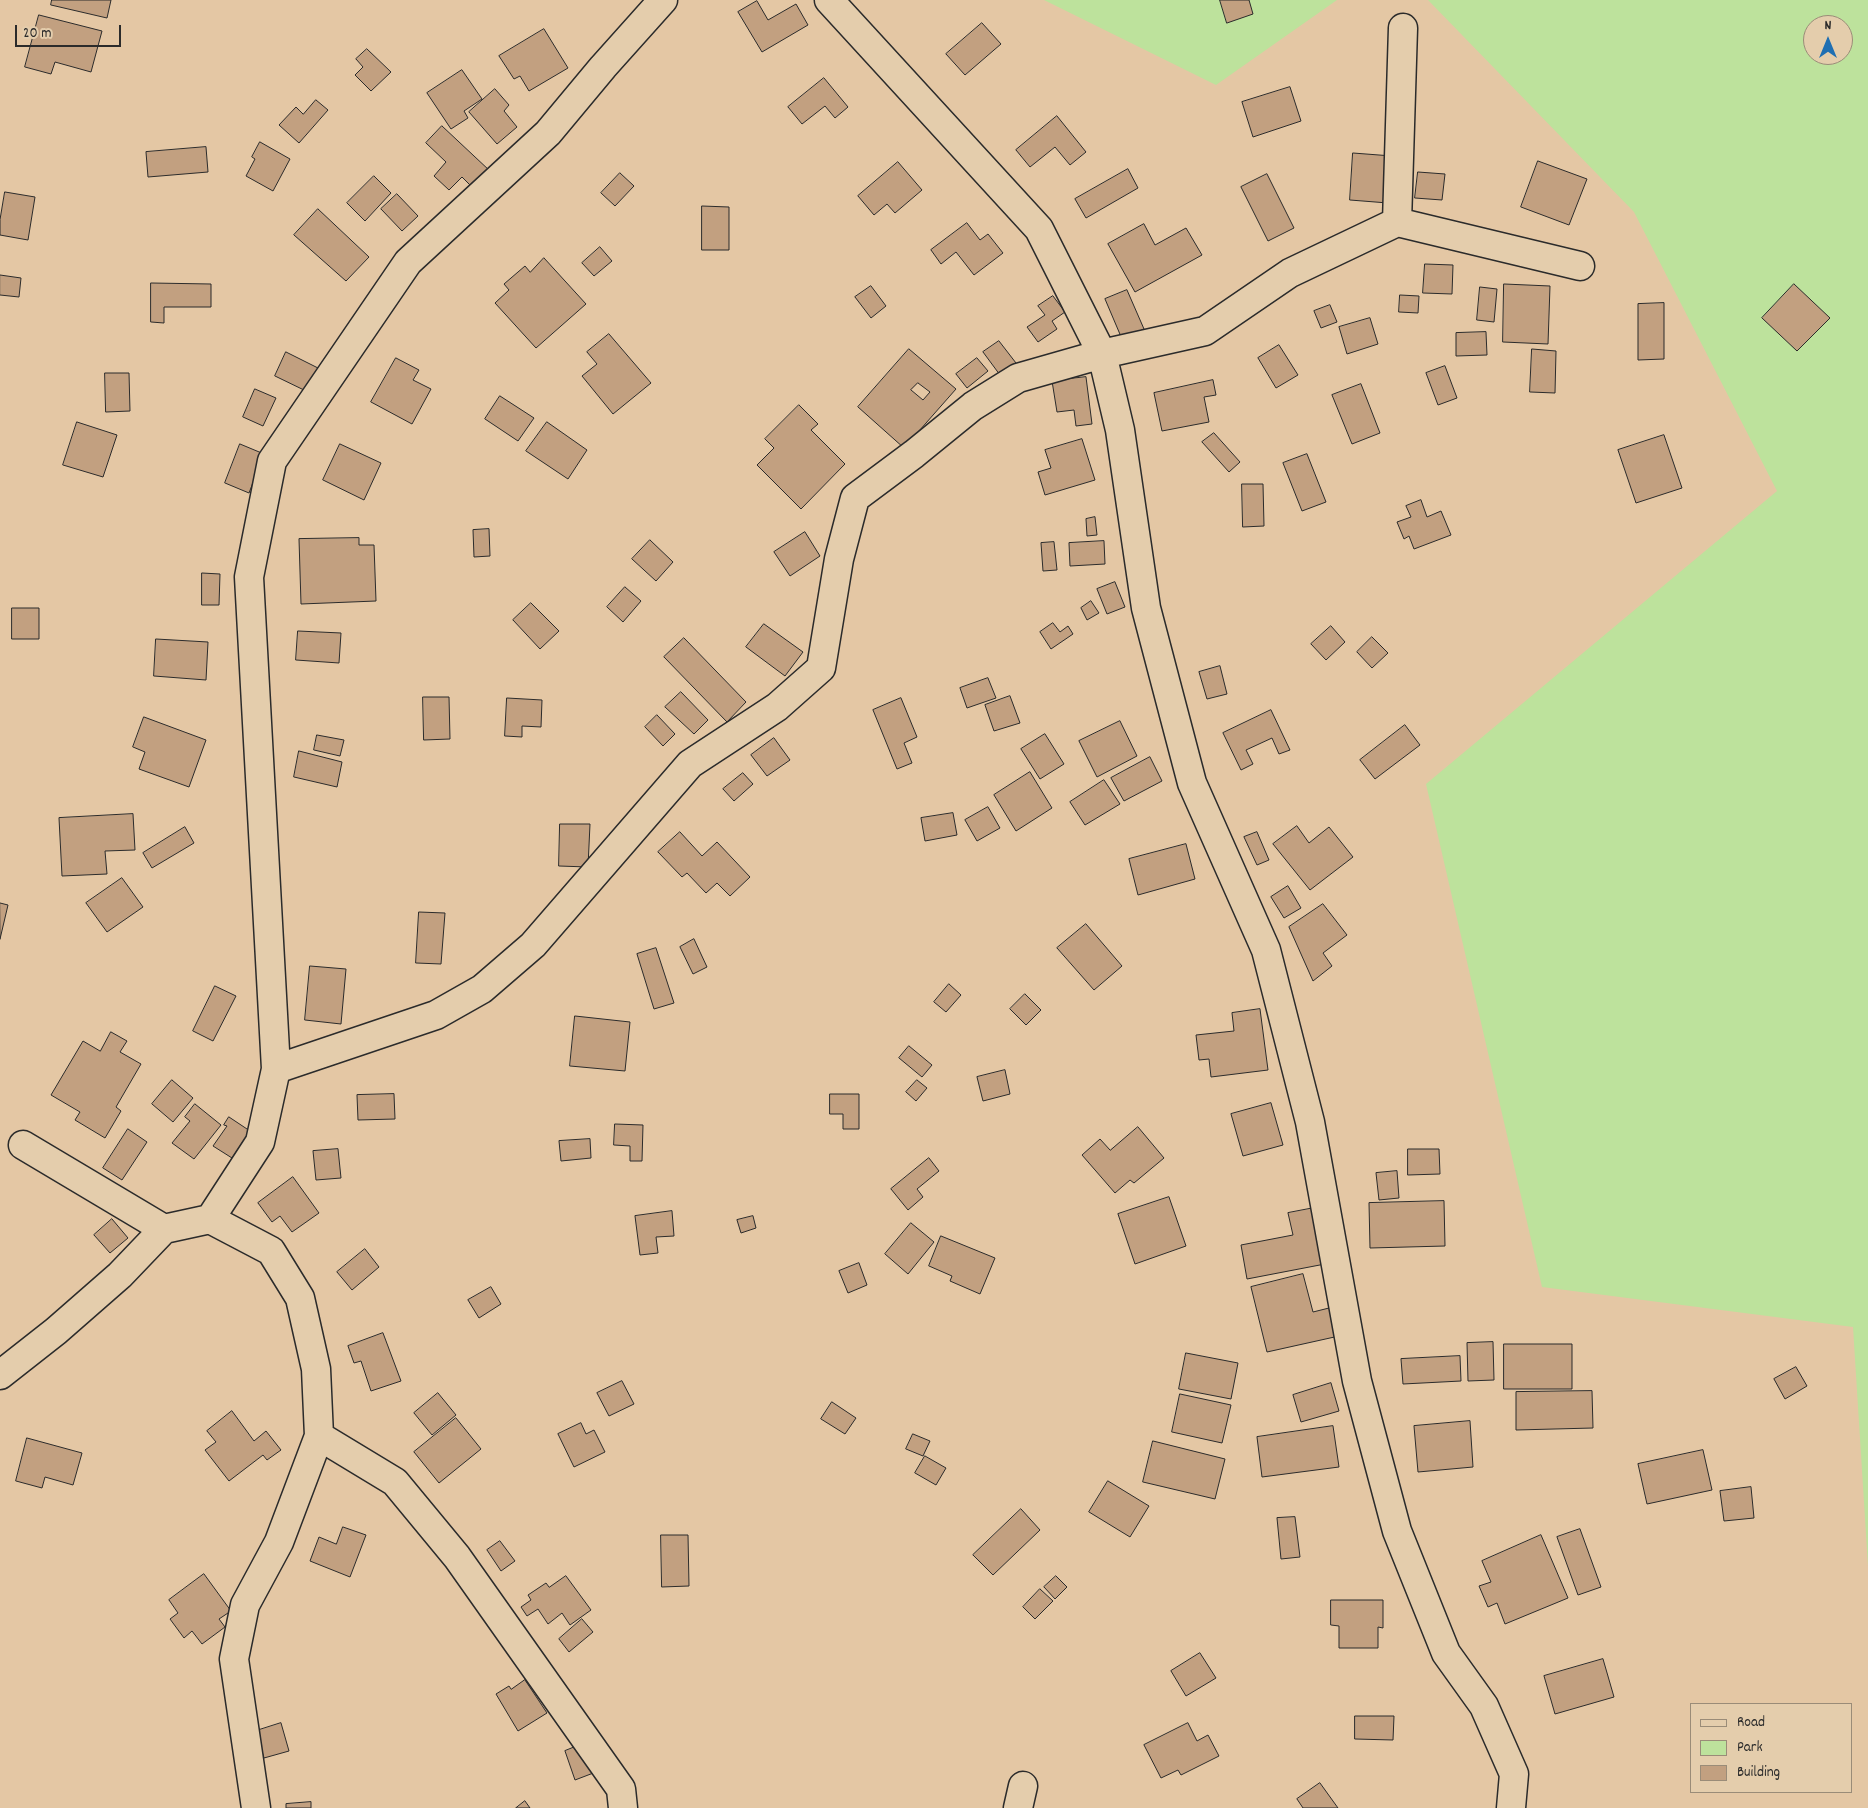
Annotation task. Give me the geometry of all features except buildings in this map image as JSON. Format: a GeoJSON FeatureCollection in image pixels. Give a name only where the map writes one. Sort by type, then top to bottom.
{"type":"FeatureCollection","features":[{"type":"Feature","properties":{"kind":"street"},"geometry":{"type":"LineString","coordinates":[[210,1218],[260,1142],[276,1069],[249,577],[272,461],[408,262],[548,133],[603,67],[663,0]]}},
{"type":"Feature","properties":{"kind":"street"},"geometry":{"type":"LineString","coordinates":[[829,0],[1039,229],[1102,354],[1120,430],[1146,608],[1192,783],[1266,950],[1310,1122],[1357,1380],[1397,1531],[1446,1653],[1484,1706],[1514,1774],[1511,1808]]}},
{"type":"Feature","properties":{"kind":"street"},"geometry":{"type":"LineString","coordinates":[[1397,222],[1403,28]]}},
{"type":"Feature","properties":{"kind":"street"},"geometry":{"type":"LineString","coordinates":[[276,1069],[436,1015],[482,989],[532,945],[690,764],[777,707],[821,668],[839,559],[855,498],[914,454],[973,406],[995,392],[1018,378],[1102,354],[1205,331],[1290,273],[1397,222],[1580,266]]}},
{"type":"Feature","properties":{"kind":"street"},"geometry":{"type":"LineString","coordinates":[[23,1145],[164,1229]]}},
{"type":"Feature","properties":{"kind":"street"},"geometry":{"type":"LineString","coordinates":[[0,1375],[56,1331],[120,1275],[164,1229],[210,1218],[271,1251],[300,1298],[316,1369],[319,1436],[279,1542],[245,1605],[234,1659],[256,1808]]}},
{"type":"Feature","properties":{"kind":"street"},"geometry":{"type":"LineString","coordinates":[[319,1436],[395,1482],[451,1549],[621,1789],[623,1808]]}},
{"type":"Feature","properties":{"kind":"green space"},"geometry":{"type":"Polygon","coordinates":[[[1044,0],[1337,0],[1216,85],[1044,0]]]}},
{"type":"Feature","properties":{"kind":"green space"},"geometry":{"type":"Polygon","coordinates":[[[1428,0],[1868,0],[1868,1566],[1853,1327],[1542,1287],[1426,784],[1777,491],[1634,212],[1428,0]]]}}]}
